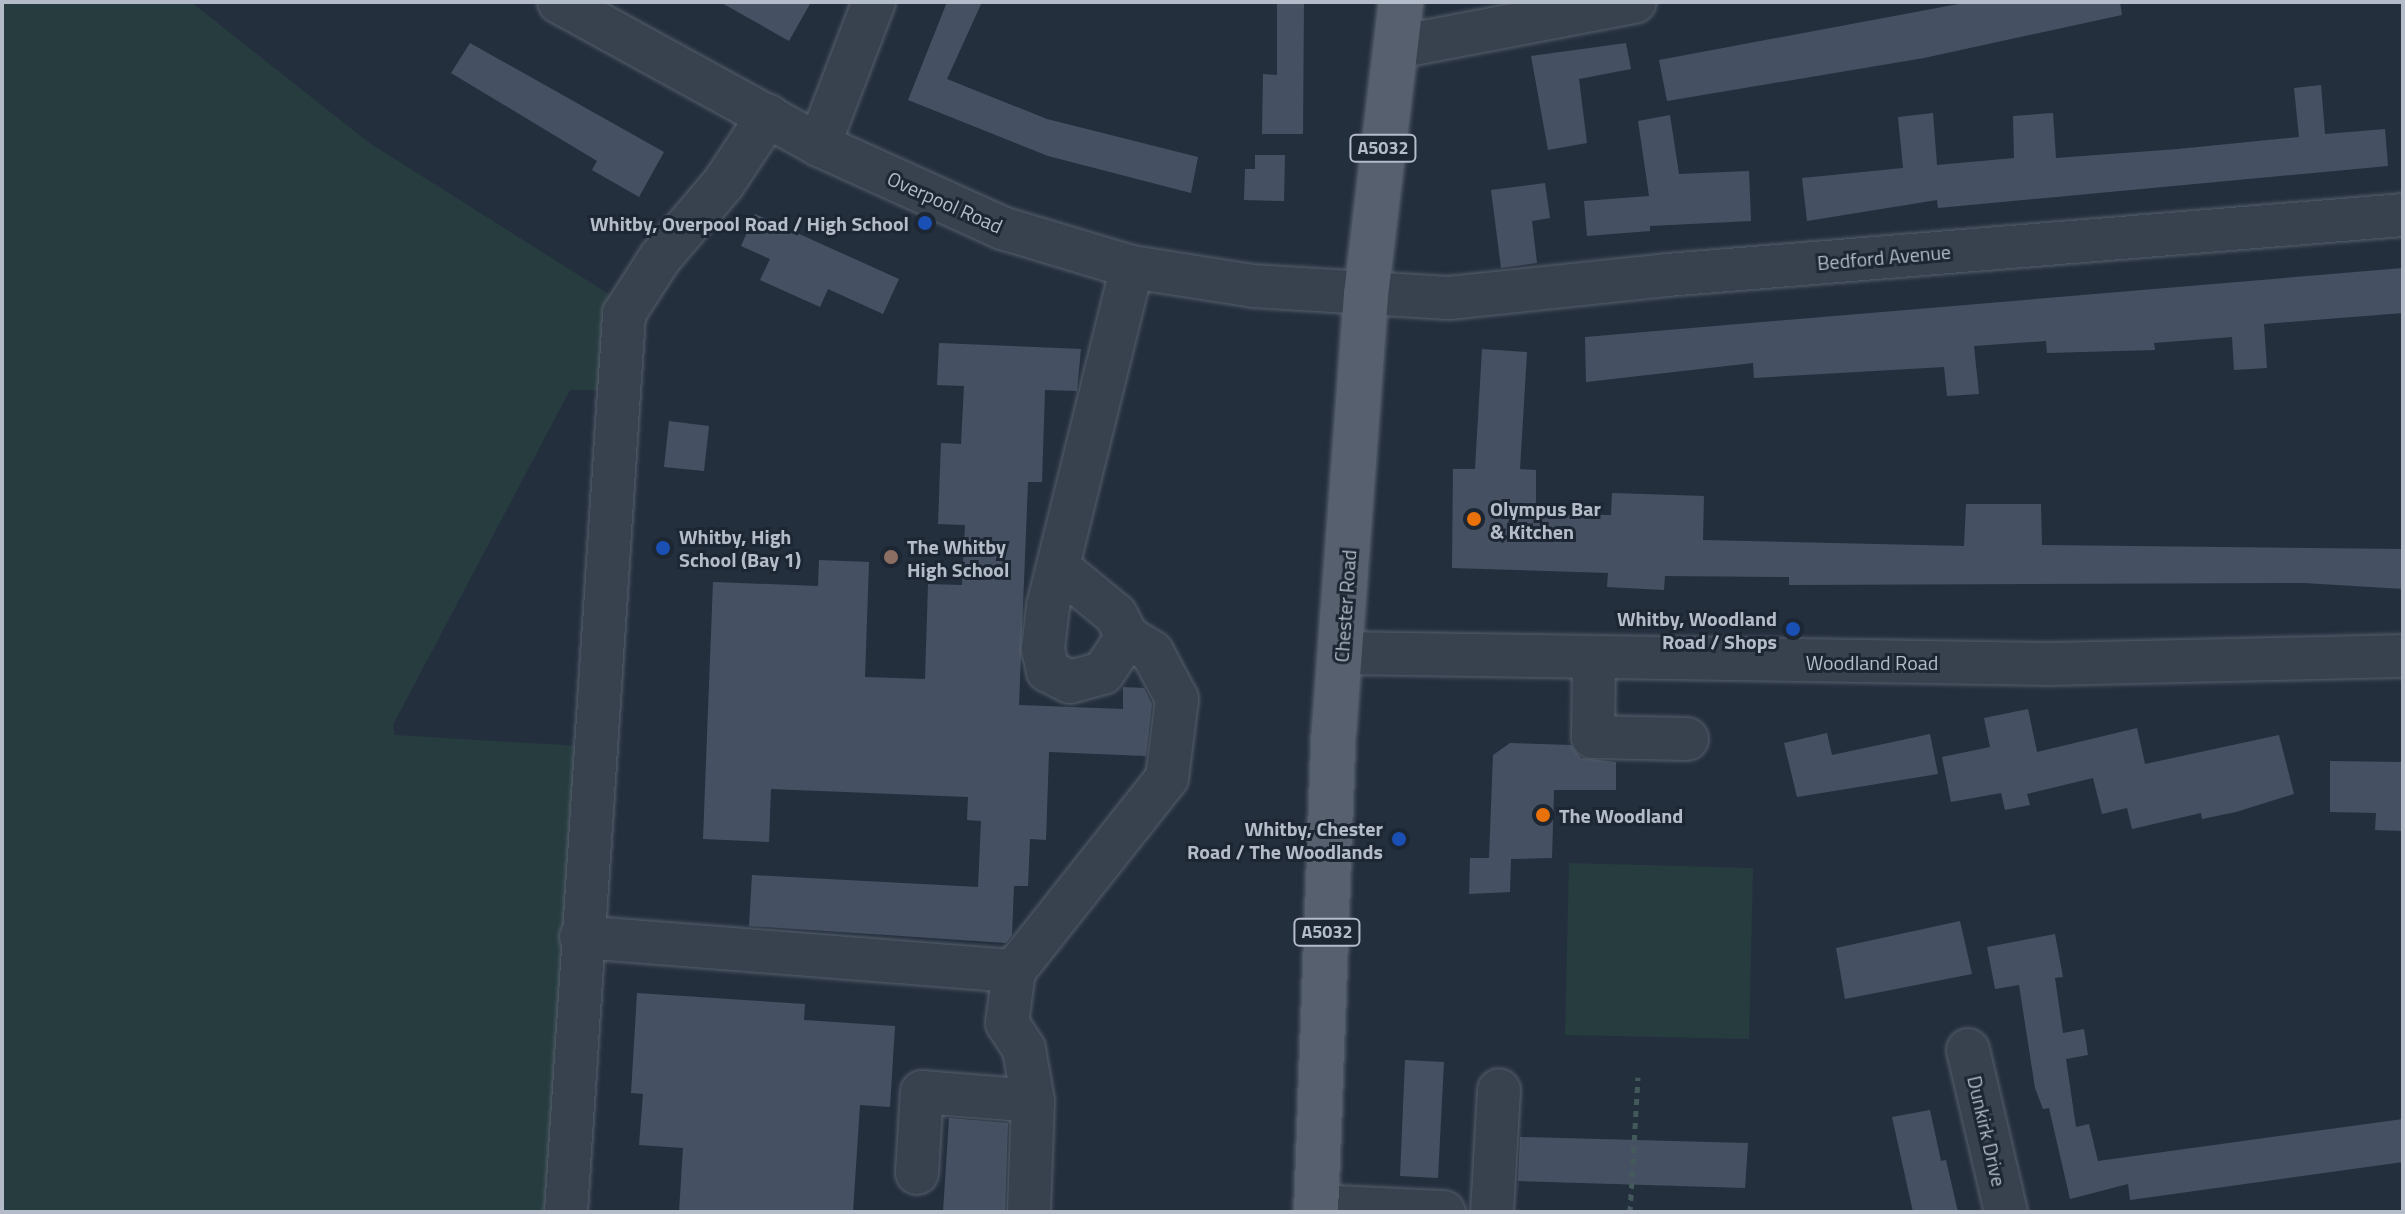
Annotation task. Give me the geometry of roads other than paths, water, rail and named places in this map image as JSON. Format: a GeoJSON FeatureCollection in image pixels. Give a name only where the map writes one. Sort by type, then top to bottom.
{"type":"FeatureCollection","features":[{"type":"Feature","properties":{"kind":"main road","name":"Chester Road"},"geometry":{"type":"LineString","coordinates":[[1316,1209],[1341,653],[1366,295],[1401,2]]}},
{"type":"Feature","properties":{"kind":"street","name":"Overpool Road"},"geometry":{"type":"LineString","coordinates":[[559,2],[819,145],[1002,228],[1132,267],[1253,286],[1366,295]]}},
{"type":"Feature","properties":{"kind":"street"},"geometry":{"type":"LineString","coordinates":[[819,145],[874,2]]}},
{"type":"Feature","properties":{"kind":"street"},"geometry":{"type":"LineString","coordinates":[[1398,47],[1616,5]]}},
{"type":"Feature","properties":{"kind":"street"},"geometry":{"type":"LineString","coordinates":[[566,1212],[581,937],[624,314],[768,116]]}},
{"type":"Feature","properties":{"kind":"street","name":"Bedford Avenue"},"geometry":{"type":"LineString","coordinates":[[1366,295],[1449,298],[1667,275],[2403,215]]}},
{"type":"Feature","properties":{"kind":"street"},"geometry":{"type":"LineString","coordinates":[[1127,637],[1103,673],[1070,682],[1048,671],[1043,649],[1059,568],[1132,267]]}},
{"type":"Feature","properties":{"kind":"street"},"geometry":{"type":"LineString","coordinates":[[1029,1212],[1033,1101],[1024,1049],[1007,1023],[1014,971],[1167,778],[1177,699],[1152,652],[1127,637],[1116,615],[1059,568]]}},
{"type":"Feature","properties":{"kind":"street","name":"Woodland Road"},"geometry":{"type":"LineString","coordinates":[[1341,653],[1594,660],[2050,664],[2403,656]]}},
{"type":"Feature","properties":{"kind":"street"},"geometry":{"type":"LineString","coordinates":[[1594,660],[1593,737],[1687,739]]}},
{"type":"Feature","properties":{"kind":"street"},"geometry":{"type":"LineString","coordinates":[[581,937],[1014,971]]}},
{"type":"Feature","properties":{"kind":"street","name":"Dunkirk Drive"},"geometry":{"type":"LineString","coordinates":[[1968,1050],[2006,1212]]}},
{"type":"Feature","properties":{"kind":"street"},"geometry":{"type":"LineString","coordinates":[[1492,1212],[1499,1090]]}},
{"type":"Feature","properties":{"kind":"street"},"geometry":{"type":"LineString","coordinates":[[917,1173],[922,1092],[1033,1101]]}},
{"type":"Feature","properties":{"kind":"street"},"geometry":{"type":"LineString","coordinates":[[1316,1209],[1444,1212]]}},
{"type":"Feature","properties":{"kind":"place","name":"Whitby, Overpool Road / High School"},"geometry":{"type":"Point","coordinates":[925,223]}},
{"type":"Feature","properties":{"kind":"place","name":"Olympus Bar & Kitchen"},"geometry":{"type":"Point","coordinates":[1474,519]}},
{"type":"Feature","properties":{"kind":"place","name":"Whitby, High School (Bay 1)"},"geometry":{"type":"Point","coordinates":[663,548]}},
{"type":"Feature","properties":{"kind":"place","name":"The Whitby High School"},"geometry":{"type":"Point","coordinates":[891,557]}},
{"type":"Feature","properties":{"kind":"place","name":"Whitby, Woodland Road / Shops"},"geometry":{"type":"Point","coordinates":[1793,629]}},
{"type":"Feature","properties":{"kind":"place","name":"The Woodland"},"geometry":{"type":"Point","coordinates":[1543,815]}},
{"type":"Feature","properties":{"kind":"place","name":"Whitby, Chester Road / The Woodlands"},"geometry":{"type":"Point","coordinates":[1399,839]}}]}
